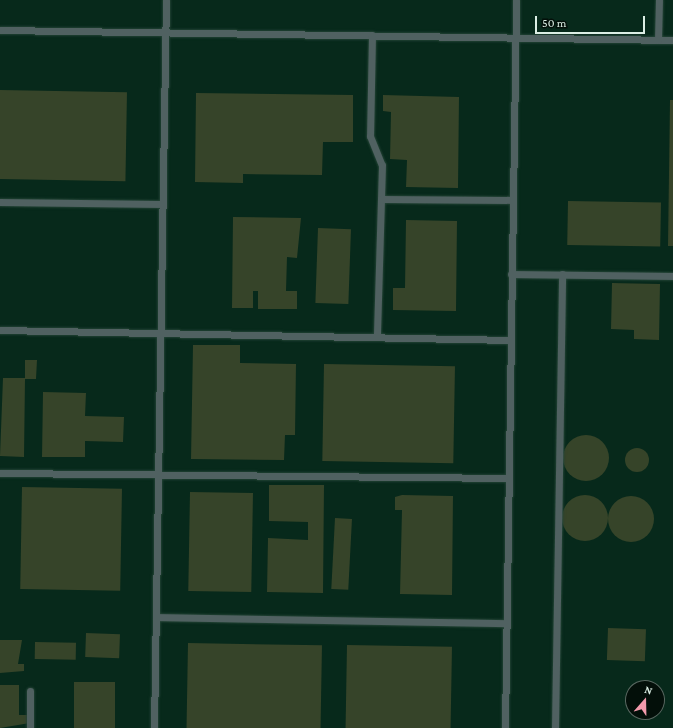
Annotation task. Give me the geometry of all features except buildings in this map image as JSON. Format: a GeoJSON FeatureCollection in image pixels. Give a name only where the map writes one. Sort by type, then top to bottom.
{"type":"FeatureCollection","features":[{"type":"Feature","properties":{"kind":"lane"},"geometry":{"type":"LineString","coordinates":[[154,728],[166,0]]}},
{"type":"Feature","properties":{"kind":"lane"},"geometry":{"type":"LineString","coordinates":[[505,728],[516,0]]}},
{"type":"Feature","properties":{"kind":"lane"},"geometry":{"type":"LineString","coordinates":[[658,40],[659,0]]}},
{"type":"Feature","properties":{"kind":"lane"},"geometry":{"type":"LineString","coordinates":[[0,30],[165,31],[673,40]]}},
{"type":"Feature","properties":{"kind":"lane"},"geometry":{"type":"LineString","coordinates":[[372,35],[370,136],[382,165],[377,337]]}},
{"type":"Feature","properties":{"kind":"lane"},"geometry":{"type":"LineString","coordinates":[[381,200],[512,200]]}},
{"type":"Feature","properties":{"kind":"lane"},"geometry":{"type":"LineString","coordinates":[[0,202],[162,204]]}},
{"type":"Feature","properties":{"kind":"lane"},"geometry":{"type":"LineString","coordinates":[[511,274],[673,276]]}},
{"type":"Feature","properties":{"kind":"lane"},"geometry":{"type":"LineString","coordinates":[[555,728],[562,274]]}},
{"type":"Feature","properties":{"kind":"lane"},"geometry":{"type":"LineString","coordinates":[[0,330],[510,340]]}},
{"type":"Feature","properties":{"kind":"lane"},"geometry":{"type":"LineString","coordinates":[[0,473],[509,478]]}},
{"type":"Feature","properties":{"kind":"lane"},"geometry":{"type":"LineString","coordinates":[[156,617],[506,623]]}},
{"type":"Feature","properties":{"kind":"lane"},"geometry":{"type":"LineString","coordinates":[[30,691],[30,728]]}}]}
